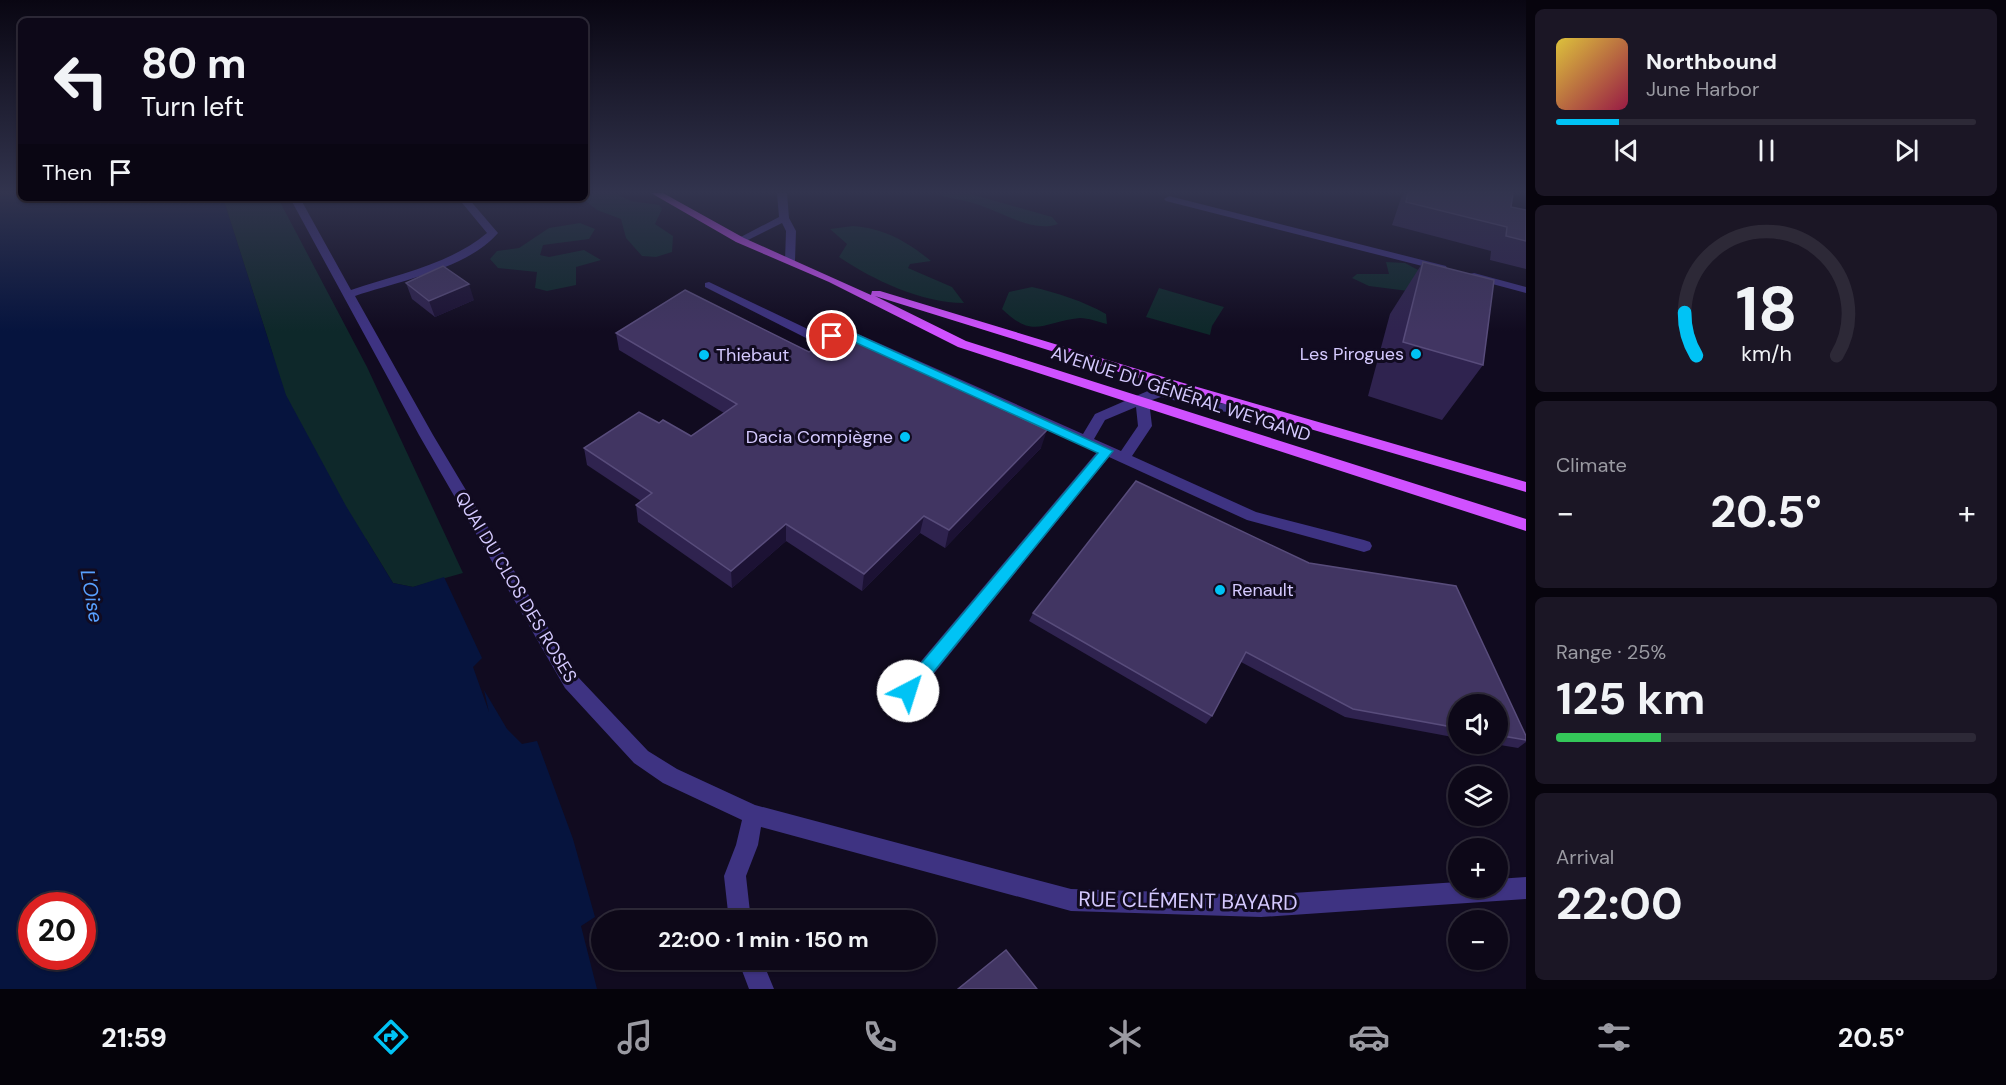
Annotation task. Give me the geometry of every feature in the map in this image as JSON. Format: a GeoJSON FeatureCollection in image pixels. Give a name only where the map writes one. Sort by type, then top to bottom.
{"type":"FeatureCollection","features":[{"type":"Feature","properties":{"kind":"main road","name":"AVENUE DU GÉNÉRAL WEYGAND"},"geometry":{"type":"LineString","coordinates":[[740,240],[833,280],[962,344],[1526,525]]}},
{"type":"Feature","properties":{"kind":"main road","name":"AVENUE DU GÉNÉRAL WEYGAND"},"geometry":{"type":"LineString","coordinates":[[833,280],[1526,487]]}},
{"type":"Feature","properties":{"kind":"street","name":"QUAI DU CLOS DES ROSES"},"geometry":{"type":"LineString","coordinates":[[317,239],[426,435],[571,682],[641,757],[670,776],[753,815]]}},
{"type":"Feature","properties":{"kind":"street"},"geometry":{"type":"LineString","coordinates":[[348,295],[456,258],[488,239]]}},
{"type":"Feature","properties":{"kind":"street"},"geometry":{"type":"LineString","coordinates":[[790,261],[791,239]]}},
{"type":"Feature","properties":{"kind":"street"},"geometry":{"type":"LineString","coordinates":[[1328,239],[1526,290]]}},
{"type":"Feature","properties":{"kind":"street"},"geometry":{"type":"LineString","coordinates":[[709,285],[812,336],[852,336],[1252,516],[1364,546]]}},
{"type":"Feature","properties":{"kind":"street"},"geometry":{"type":"LineString","coordinates":[[1086,442],[1101,417],[1142,400],[1150,394],[1161,393],[1218,407],[1271,412]]}},
{"type":"Feature","properties":{"kind":"street"},"geometry":{"type":"LineString","coordinates":[[1123,459],[1145,426],[1142,400]]}},
{"type":"Feature","properties":{"kind":"street"},"geometry":{"type":"LineString","coordinates":[[908,691],[1107,451]]}},
{"type":"Feature","properties":{"kind":"street"},"geometry":{"type":"LineString","coordinates":[[739,910],[735,876],[747,845],[753,815]]}},
{"type":"Feature","properties":{"kind":"street","name":"RUE CLÉMENT BAYARD"},"geometry":{"type":"LineString","coordinates":[[753,815],[1071,900],[1260,906],[1526,888]]}},
{"type":"Feature","properties":{"kind":"street"},"geometry":{"type":"LineString","coordinates":[[753,970],[762,989]]}},
{"type":"Feature","properties":{"kind":"green space"},"geometry":{"type":"Polygon","coordinates":[[[236,239],[300,239],[367,367],[463,573],[413,587],[393,583],[366,539],[365,549],[274,373],[273,355],[236,239]]]}},
{"type":"Feature","properties":{"kind":"green space"},"geometry":{"type":"Polygon","coordinates":[[[532,239],[588,239],[543,245],[540,255],[549,257],[584,250],[601,260],[576,267],[576,285],[547,291],[535,288],[537,272],[498,268],[490,259],[497,251],[519,248],[532,239]]]}},
{"type":"Feature","properties":{"kind":"green space"},"geometry":{"type":"Polygon","coordinates":[[[627,239],[673,239],[672,252],[656,257],[642,256],[627,239]]]}},
{"type":"Feature","properties":{"kind":"green space"},"geometry":{"type":"Polygon","coordinates":[[[842,239],[899,239],[931,261],[910,264],[908,268],[952,287],[964,303],[915,295],[882,282],[839,257],[847,244],[842,239]]]}},
{"type":"Feature","properties":{"kind":"green space"},"geometry":{"type":"Polygon","coordinates":[[[1386,262],[1405,263],[1422,272],[1416,292],[1369,286],[1352,278],[1357,274],[1389,274],[1386,262]]]}},
{"type":"Feature","properties":{"kind":"green space"},"geometry":{"type":"Polygon","coordinates":[[[1032,287],[1097,309],[1106,314],[1107,324],[1080,318],[1039,327],[1022,324],[1002,309],[1009,292],[1032,287]]]}},
{"type":"Feature","properties":{"kind":"green space"},"geometry":{"type":"Polygon","coordinates":[[[1159,288],[1224,307],[1212,326],[1210,335],[1146,317],[1159,288]]]}},
{"type":"Feature","properties":{"kind":"water","name":"L'Oise"},"geometry":{"type":"Polygon","coordinates":[[[0,239],[236,239],[286,395],[346,506],[393,583],[413,587],[444,577],[482,658],[473,667],[489,712],[484,690],[507,729],[522,744],[537,741],[573,839],[593,910],[591,910],[591,920],[581,926],[597,989],[0,989],[0,239]]]}},
{"type":"Feature","properties":{"kind":"building"},"geometry":{"type":"Polygon","coordinates":[[[1423,262],[1494,280],[1483,365],[1403,342],[1423,262]]]}},
{"type":"Feature","properties":{"kind":"building"},"geometry":{"type":"Polygon","coordinates":[[[443,266],[469,284],[429,301],[406,283],[443,266]]]}},
{"type":"Feature","properties":{"kind":"building"},"geometry":{"type":"Polygon","coordinates":[[[685,290],[809,352],[838,332],[1047,430],[949,530],[924,516],[864,574],[786,524],[731,571],[636,505],[652,493],[584,448],[639,412],[659,423],[663,420],[691,436],[737,404],[616,333],[685,290]]]}},
{"type":"Feature","properties":{"kind":"building"},"geometry":{"type":"Polygon","coordinates":[[[1136,481],[1309,563],[1456,586],[1506,694],[1448,694],[1448,726],[1353,709],[1246,652],[1212,716],[1033,613],[1136,481]]]}},
{"type":"Feature","properties":{"kind":"building"},"geometry":{"type":"Polygon","coordinates":[[[1508,697],[1526,736],[1526,740],[1508,737],[1508,697]]]}},
{"type":"Feature","properties":{"kind":"building"},"geometry":{"type":"Polygon","coordinates":[[[1006,950],[1037,989],[958,989],[1006,950]]]}},
{"type":"Feature","properties":{"kind":"place","name":"Les Pirogues"},"geometry":{"type":"Point","coordinates":[1416,354]}},
{"type":"Feature","properties":{"kind":"place","name":"Thiebaut"},"geometry":{"type":"Point","coordinates":[704,355]}},
{"type":"Feature","properties":{"kind":"place","name":"Dacia Compiègne"},"geometry":{"type":"Point","coordinates":[905,437]}},
{"type":"Feature","properties":{"kind":"place","name":"Renault"},"geometry":{"type":"Point","coordinates":[1220,590]}},
{"type":"Feature","properties":{"kind":"route"},"geometry":{"type":"LineString","coordinates":[[832,336],[852,336],[1107,451],[908,691]]}}]}
